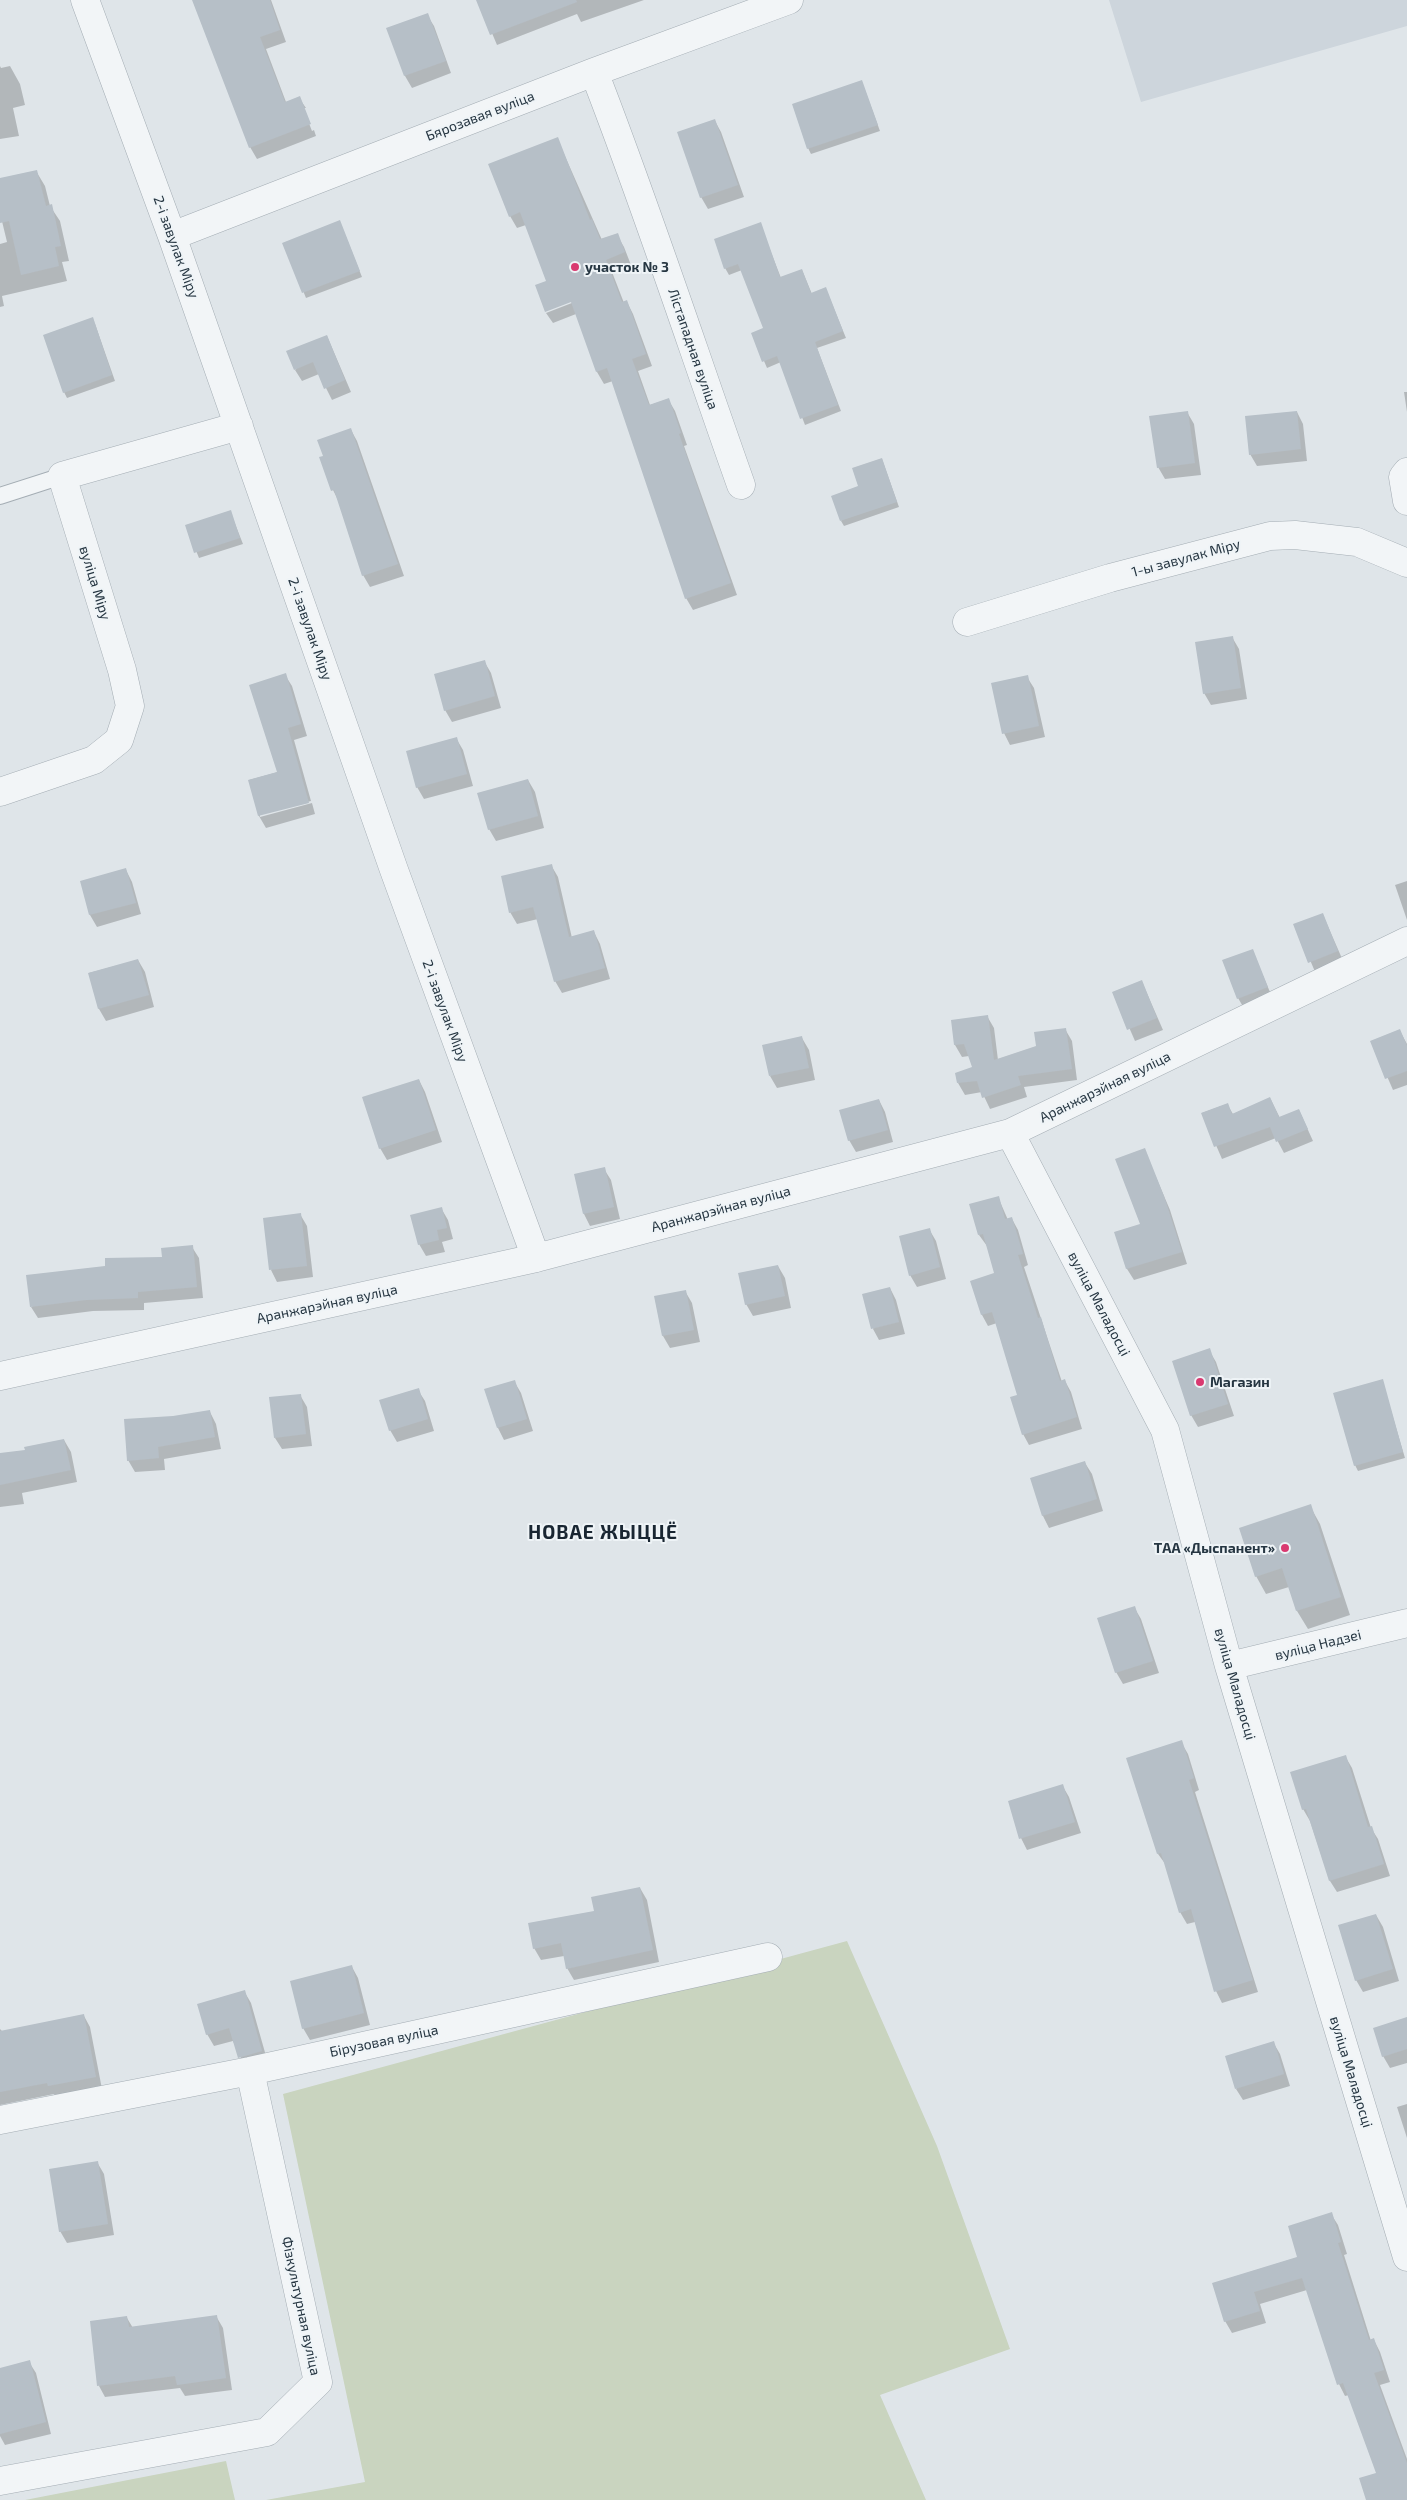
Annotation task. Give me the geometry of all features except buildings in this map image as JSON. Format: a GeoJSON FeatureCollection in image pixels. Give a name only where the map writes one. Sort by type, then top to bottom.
{"type":"FeatureCollection","features":[{"type":"Feature","properties":{"kind":"street","name":"2-і завулак Міру"},"geometry":{"type":"LineString","coordinates":[[85,0],[172,236],[394,870],[536,1258]]}},
{"type":"Feature","properties":{"kind":"street","name":"Бярозавая вуліца"},"geometry":{"type":"LineString","coordinates":[[172,236],[594,72],[789,0]]}},
{"type":"Feature","properties":{"kind":"street","name":"Лістападная вуліца"},"geometry":{"type":"LineString","coordinates":[[594,72],[633,172],[668,280],[741,485]]}},
{"type":"Feature","properties":{"kind":"street"},"geometry":{"type":"LineString","coordinates":[[62,476],[239,426]]}},
{"type":"Feature","properties":{"kind":"street"},"geometry":{"type":"LineString","coordinates":[[1407,472],[1403,477],[1407,501]]}},
{"type":"Feature","properties":{"kind":"street","name":"вуліца Міру"},"geometry":{"type":"LineString","coordinates":[[0,792],[94,760],[119,740],[130,706],[122,670],[62,476]]}},
{"type":"Feature","properties":{"kind":"street","name":"1-ы завулак Міру"},"geometry":{"type":"LineString","coordinates":[[967,622],[1110,578],[1270,536],[1295,534],[1357,542],[1407,563]]}},
{"type":"Feature","properties":{"kind":"street","name":"Аранжарэйная вуліца"},"geometry":{"type":"LineString","coordinates":[[0,1376],[536,1258],[1010,1133],[1407,941]]}},
{"type":"Feature","properties":{"kind":"street","name":"вуліца Маладосці"},"geometry":{"type":"LineString","coordinates":[[1010,1133],[1165,1430],[1229,1666],[1407,2257]]}},
{"type":"Feature","properties":{"kind":"street","name":"вуліца Надзеі"},"geometry":{"type":"LineString","coordinates":[[1229,1666],[1407,1623]]}},
{"type":"Feature","properties":{"kind":"street","name":"Бірузовая вуліца"},"geometry":{"type":"LineString","coordinates":[[0,2120],[250,2071],[768,1957]]}},
{"type":"Feature","properties":{"kind":"street","name":"Фізкультурная вуліца"},"geometry":{"type":"LineString","coordinates":[[0,2481],[267,2432],[318,2382],[250,2071]]}},
{"type":"Feature","properties":{"kind":"lane"},"geometry":{"type":"LineString","coordinates":[[0,496],[62,476]]}},
{"type":"Feature","properties":{"kind":"shaded area"},"geometry":{"type":"Polygon","coordinates":[[[1109,0],[1407,0],[1407,26],[1141,102],[1109,0]]]}},
{"type":"Feature","properties":{"kind":"green space"},"geometry":{"type":"Polygon","coordinates":[[[847,1941],[937,2146],[1010,2349],[880,2395],[926,2500],[266,2500],[365,2482],[283,2094],[847,1941]]]}},
{"type":"Feature","properties":{"kind":"green space"},"geometry":{"type":"Polygon","coordinates":[[[226,2461],[235,2500],[25,2500],[226,2461]]]}},
{"type":"Feature","properties":{"kind":"place","name":"участок № 3"},"geometry":{"type":"Point","coordinates":[575,267]}},
{"type":"Feature","properties":{"kind":"place","name":"Магазин"},"geometry":{"type":"Point","coordinates":[1200,1382]}},
{"type":"Feature","properties":{"kind":"place","name":"ТАА «Дыспанент»"},"geometry":{"type":"Point","coordinates":[1285,1548]}},
{"type":"Feature","properties":{"kind":"district","name":"НОВАЕ ЖЫЦЦЁ"},"geometry":{"type":"Point","coordinates":[603,1533]}}]}
